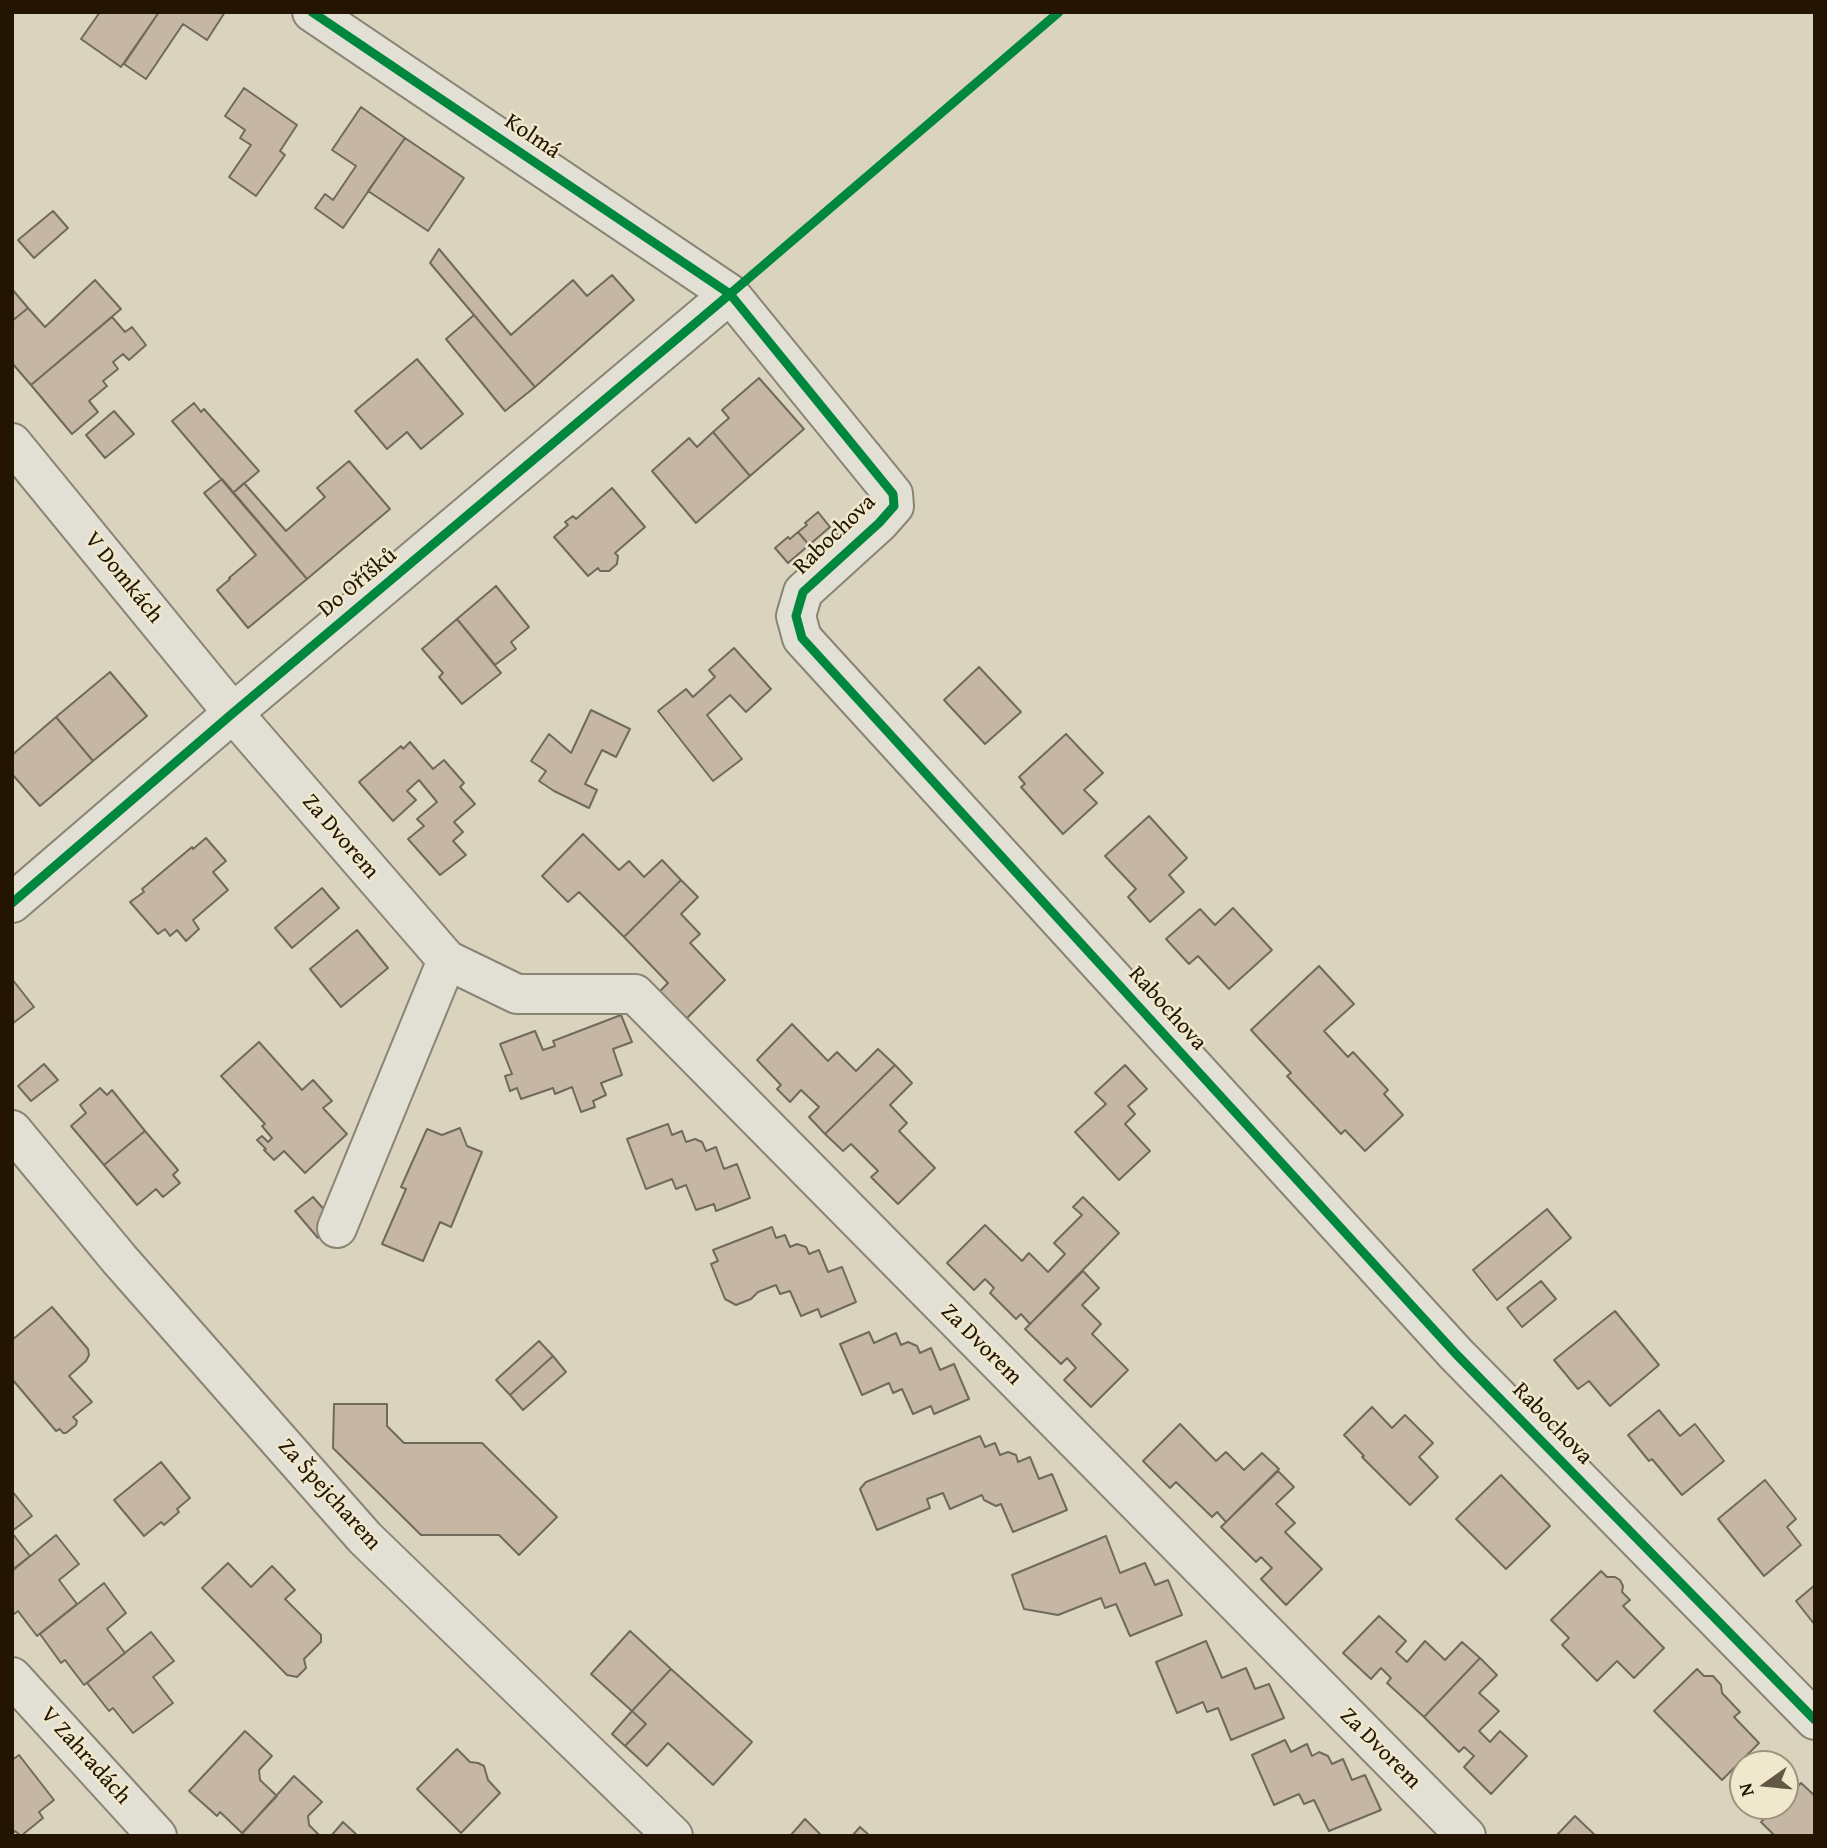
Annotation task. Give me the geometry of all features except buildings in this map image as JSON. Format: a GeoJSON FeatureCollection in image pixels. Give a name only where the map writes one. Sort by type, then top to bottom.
{"type":"FeatureCollection","features":[{"type":"Feature","properties":{"kind":"street","name":"Kolmá"},"geometry":{"type":"LineString","coordinates":[[312,12],[730,294]]}},
{"type":"Feature","properties":{"kind":"street","name":"Do Oříšků"},"geometry":{"type":"LineString","coordinates":[[12,903],[730,294]]}},
{"type":"Feature","properties":{"kind":"street","name":"Rabochova"},"geometry":{"type":"LineString","coordinates":[[730,294],[892,494],[894,506],[879,523],[803,592],[796,616],[802,638],[1456,1354],[1815,1720]]}},
{"type":"Feature","properties":{"kind":"street","name":"V Domkách"},"geometry":{"type":"LineString","coordinates":[[12,443],[233,713]]}},
{"type":"Feature","properties":{"kind":"street","name":"Za Dvorem"},"geometry":{"type":"LineString","coordinates":[[233,713],[447,960],[517,994],[635,994],[1466,1836]]}},
{"type":"Feature","properties":{"kind":"street"},"geometry":{"type":"LineString","coordinates":[[338,1228],[447,960]]}},
{"type":"Feature","properties":{"kind":"street","name":"Za Špejcharem"},"geometry":{"type":"LineString","coordinates":[[12,1130],[120,1260],[365,1538],[673,1836]]}},
{"type":"Feature","properties":{"kind":"street","name":"V Zahradách"},"geometry":{"type":"LineString","coordinates":[[12,1677],[157,1836]]}},
{"type":"Feature","properties":{"kind":"cycle path"},"geometry":{"type":"LineString","coordinates":[[312,12],[730,294],[893,494],[894,506],[879,523],[803,592],[796,616],[802,638],[1456,1354],[1815,1720]]}},
{"type":"Feature","properties":{"kind":"cycle path"},"geometry":{"type":"LineString","coordinates":[[12,903],[1059,12]]}}]}
